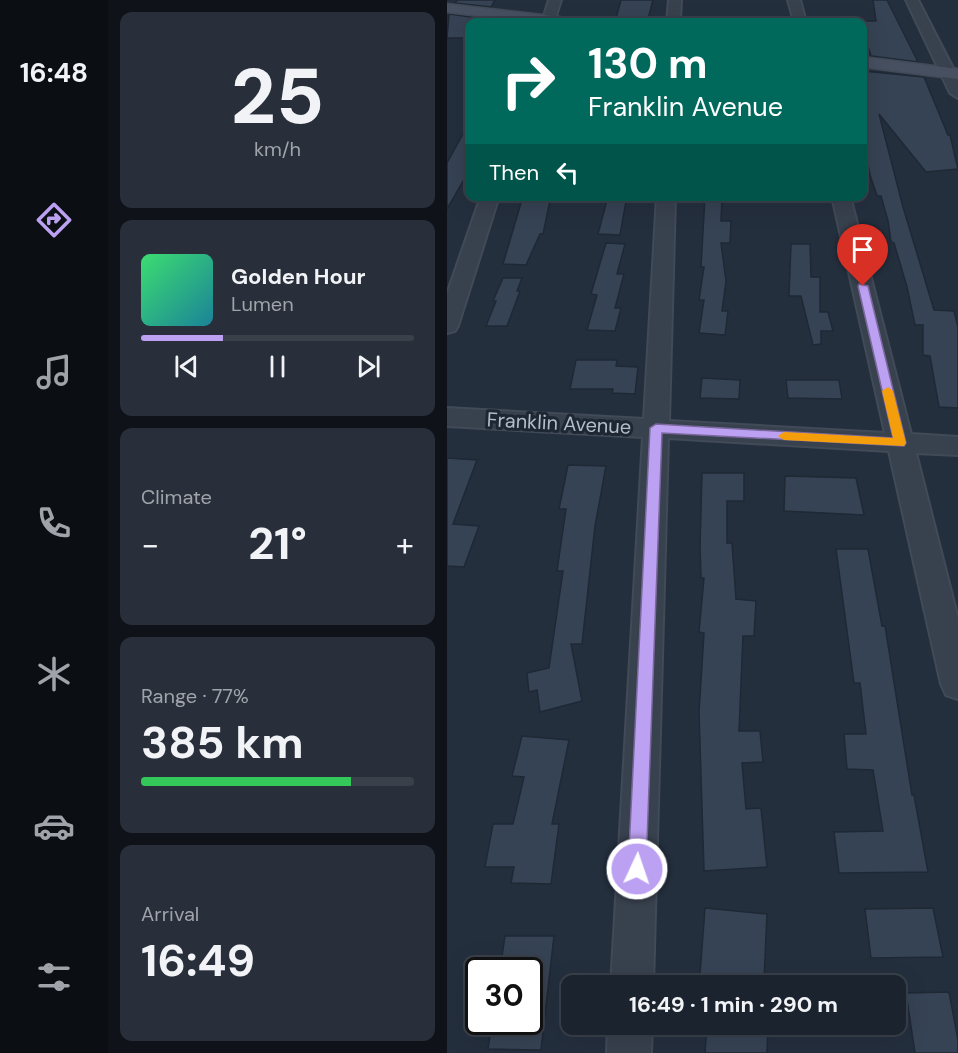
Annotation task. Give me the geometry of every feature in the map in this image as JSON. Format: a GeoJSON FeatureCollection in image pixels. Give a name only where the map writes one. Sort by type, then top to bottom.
{"type":"FeatureCollection","features":[{"type":"Feature","properties":{"kind":"main road"},"geometry":{"type":"LineString","coordinates":[[447,8],[522,18]]}},
{"type":"Feature","properties":{"kind":"main road"},"geometry":{"type":"LineString","coordinates":[[867,62],[953,73]]}},
{"type":"Feature","properties":{"kind":"street"},"geometry":{"type":"LineString","coordinates":[[553,18],[555,0]]}},
{"type":"Feature","properties":{"kind":"street"},"geometry":{"type":"LineString","coordinates":[[674,18],[675,0]]}},
{"type":"Feature","properties":{"kind":"street"},"geometry":{"type":"LineString","coordinates":[[794,0],[799,18]]}},
{"type":"Feature","properties":{"kind":"street"},"geometry":{"type":"LineString","coordinates":[[912,0],[953,73],[958,93]]}},
{"type":"Feature","properties":{"kind":"street"},"geometry":{"type":"LineString","coordinates":[[447,326],[488,201]]}},
{"type":"Feature","properties":{"kind":"street"},"geometry":{"type":"LineString","coordinates":[[632,975],[666,201]]}},
{"type":"Feature","properties":{"kind":"street"},"geometry":{"type":"LineString","coordinates":[[842,201],[958,684]]}},
{"type":"Feature","properties":{"kind":"street","name":"Franklin Avenue"},"geometry":{"type":"LineString","coordinates":[[447,417],[958,446]]}},
{"type":"Feature","properties":{"kind":"street"},"geometry":{"type":"LineString","coordinates":[[629,1053],[630,1035]]}},
{"type":"Feature","properties":{"kind":"building"},"geometry":{"type":"Polygon","coordinates":[[[457,0],[495,0],[491,7],[455,3],[457,0]]]}},
{"type":"Feature","properties":{"kind":"building"},"geometry":{"type":"Polygon","coordinates":[[[621,0],[653,0],[648,18],[616,18],[621,0]]]}},
{"type":"Feature","properties":{"kind":"building"},"geometry":{"type":"Polygon","coordinates":[[[873,0],[887,0],[918,62],[871,56],[867,44],[867,21],[876,21],[873,0]]]}},
{"type":"Feature","properties":{"kind":"building"},"geometry":{"type":"Polygon","coordinates":[[[449,14],[479,18],[465,18],[465,38],[447,38],[449,14]]]}},
{"type":"Feature","properties":{"kind":"building"},"geometry":{"type":"Polygon","coordinates":[[[867,71],[924,77],[948,135],[950,135],[958,169],[926,172],[879,114],[903,207],[934,310],[954,311],[958,327],[958,408],[939,407],[930,356],[923,355],[923,325],[915,325],[907,287],[894,243],[891,242],[881,196],[877,196],[867,159],[867,71]]]}},
{"type":"Feature","properties":{"kind":"building"},"geometry":{"type":"Polygon","coordinates":[[[465,130],[465,178],[447,209],[447,163],[465,130]]]}},
{"type":"Feature","properties":{"kind":"building"},"geometry":{"type":"Polygon","coordinates":[[[522,201],[550,201],[543,234],[540,234],[526,265],[503,264],[522,201]]]}},
{"type":"Feature","properties":{"kind":"building"},"geometry":{"type":"Polygon","coordinates":[[[607,201],[626,201],[620,235],[598,234],[607,201]]]}},
{"type":"Feature","properties":{"kind":"building"},"geometry":{"type":"Polygon","coordinates":[[[705,201],[722,201],[721,221],[731,221],[730,243],[721,243],[726,281],[722,311],[728,311],[725,335],[699,333],[704,300],[699,300],[704,267],[701,267],[705,201]]]}},
{"type":"Feature","properties":{"kind":"building"},"geometry":{"type":"Polygon","coordinates":[[[606,243],[625,244],[617,274],[624,274],[615,308],[621,308],[615,331],[587,330],[597,295],[591,294],[606,243]]]}},
{"type":"Feature","properties":{"kind":"building"},"geometry":{"type":"Polygon","coordinates":[[[791,244],[810,244],[811,277],[820,277],[820,312],[828,312],[833,331],[821,331],[821,344],[813,345],[801,296],[789,296],[791,244]]]}},
{"type":"Feature","properties":{"kind":"building"},"geometry":{"type":"Polygon","coordinates":[[[503,278],[522,278],[517,291],[520,291],[507,326],[486,326],[496,301],[493,301],[503,278]]]}},
{"type":"Feature","properties":{"kind":"building"},"geometry":{"type":"Polygon","coordinates":[[[576,360],[617,360],[616,366],[638,367],[635,394],[612,393],[613,389],[570,389],[576,360]]]}},
{"type":"Feature","properties":{"kind":"building"},"geometry":{"type":"Polygon","coordinates":[[[702,378],[740,380],[739,399],[700,398],[702,378]]]}},
{"type":"Feature","properties":{"kind":"building"},"geometry":{"type":"Polygon","coordinates":[[[786,380],[839,380],[842,399],[788,398],[786,380]]]}},
{"type":"Feature","properties":{"kind":"building"},"geometry":{"type":"Polygon","coordinates":[[[447,458],[477,460],[453,524],[479,526],[464,567],[447,566],[447,458]]]}},
{"type":"Feature","properties":{"kind":"building"},"geometry":{"type":"Polygon","coordinates":[[[568,465],[606,466],[595,526],[582,644],[571,644],[582,701],[540,712],[537,690],[529,692],[527,673],[549,668],[563,571],[557,571],[566,509],[559,509],[568,465]]]}},
{"type":"Feature","properties":{"kind":"building"},"geometry":{"type":"Polygon","coordinates":[[[702,473],[744,473],[744,501],[727,501],[727,543],[732,543],[736,599],[756,601],[754,636],[743,636],[739,731],[760,731],[763,762],[742,763],[746,809],[761,808],[767,867],[704,871],[699,712],[704,633],[699,632],[704,578],[701,578],[700,546],[702,473]]]}},
{"type":"Feature","properties":{"kind":"building"},"geometry":{"type":"Polygon","coordinates":[[[785,476],[856,478],[864,515],[784,511],[785,476]]]}},
{"type":"Feature","properties":{"kind":"building"},"geometry":{"type":"Polygon","coordinates":[[[836,549],[868,549],[882,626],[885,626],[912,795],[914,795],[928,872],[839,873],[834,832],[883,831],[873,770],[847,769],[844,734],[866,734],[860,683],[854,683],[836,549]]]}},
{"type":"Feature","properties":{"kind":"building"},"geometry":{"type":"Polygon","coordinates":[[[522,736],[569,740],[552,824],[559,824],[551,884],[511,883],[514,867],[485,867],[493,824],[513,824],[524,777],[512,776],[522,736]]]}},
{"type":"Feature","properties":{"kind":"building"},"geometry":{"type":"Polygon","coordinates":[[[705,908],[767,914],[764,975],[700,974],[705,908]]]}},
{"type":"Feature","properties":{"kind":"building"},"geometry":{"type":"Polygon","coordinates":[[[933,908],[943,957],[871,958],[865,909],[933,908]]]}},
{"type":"Feature","properties":{"kind":"building"},"geometry":{"type":"Polygon","coordinates":[[[505,936],[554,936],[543,1032],[543,957],[502,957],[505,936]]]}},
{"type":"Feature","properties":{"kind":"building"},"geometry":{"type":"Polygon","coordinates":[[[949,992],[958,1040],[958,1053],[915,1053],[906,993],[949,992]]]}},
{"type":"Feature","properties":{"kind":"building"},"geometry":{"type":"Polygon","coordinates":[[[490,1035],[543,1035],[541,1050],[488,1049],[490,1035]]]}},
{"type":"Feature","properties":{"kind":"building"},"geometry":{"type":"Polygon","coordinates":[[[706,1035],[768,1035],[767,1053],[705,1053],[706,1035]]]}},
{"type":"Feature","properties":{"kind":"slow traffic"},"geometry":{"type":"LineString","coordinates":[[784,436],[900,443],[888,391]]}},
{"type":"Feature","properties":{"kind":"route"},"geometry":{"type":"LineString","coordinates":[[637,869],[656,428],[900,443],[863,286]]}}]}
